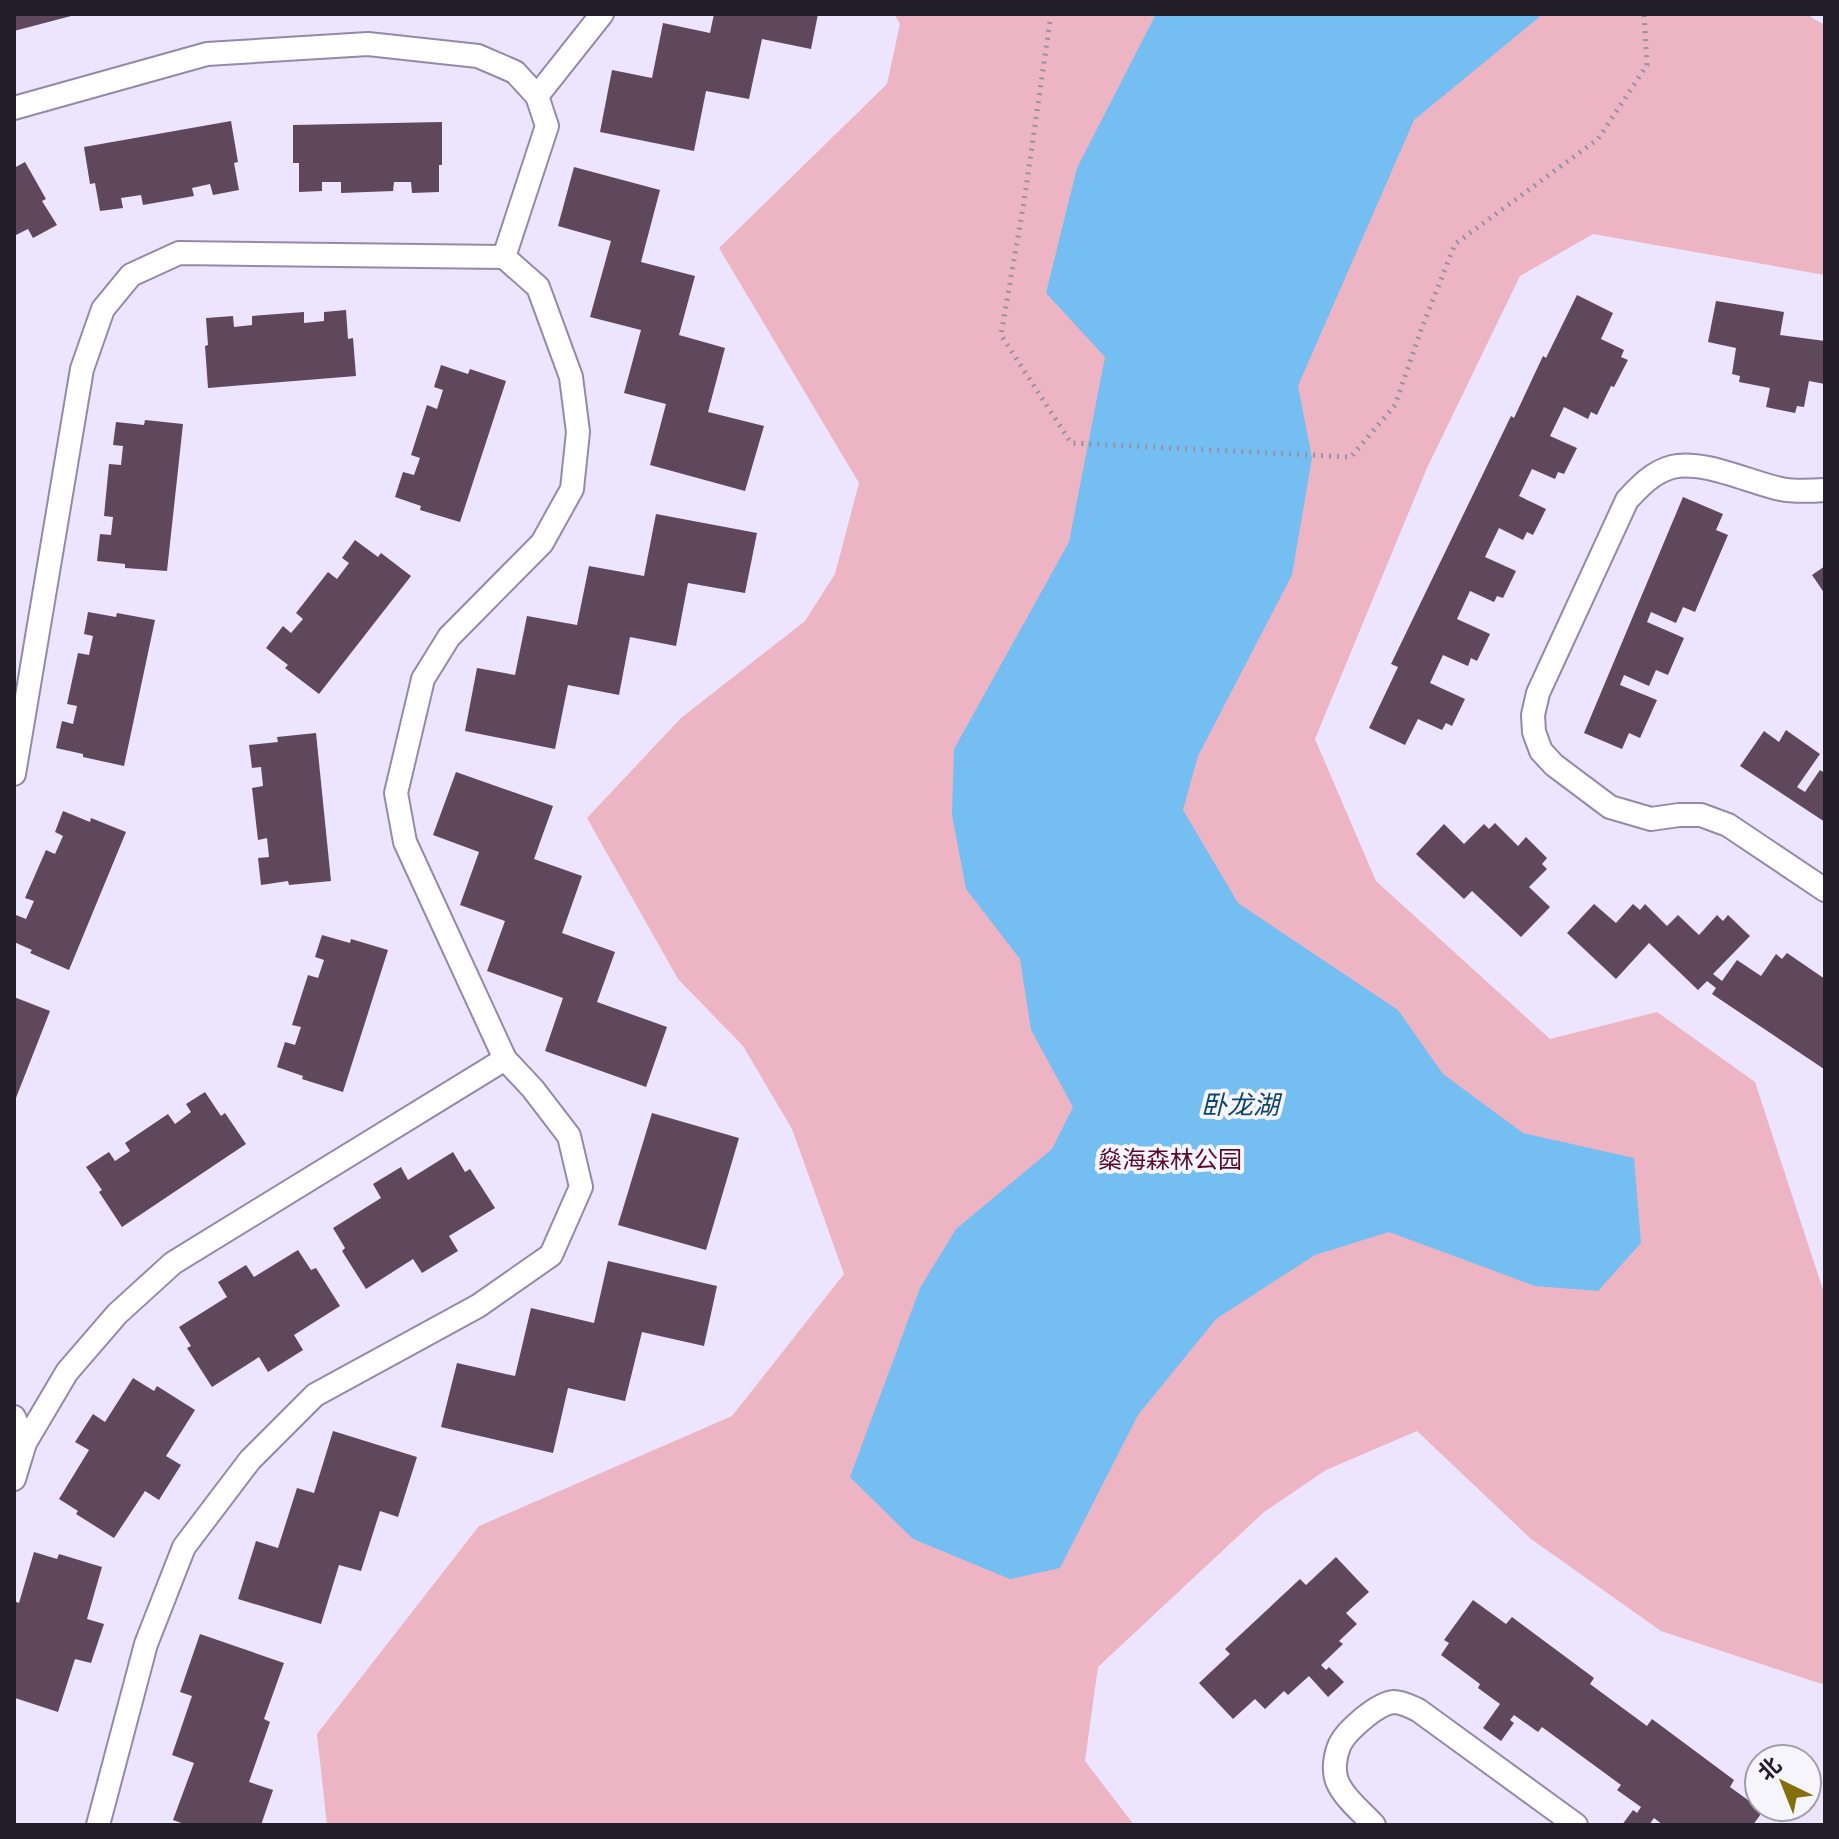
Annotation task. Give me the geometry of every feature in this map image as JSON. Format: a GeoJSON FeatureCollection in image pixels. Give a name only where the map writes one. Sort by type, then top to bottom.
{"type":"FeatureCollection","features":[{"type":"Feature","properties":{"kind":"lane"},"geometry":{"type":"LineString","coordinates":[[537,96],[602,14]]}},
{"type":"Feature","properties":{"kind":"lane"},"geometry":{"type":"LineString","coordinates":[[14,108],[207,54],[368,44],[478,56],[515,72],[537,96],[547,126],[504,257]]}},
{"type":"Feature","properties":{"kind":"lane"},"geometry":{"type":"LineString","coordinates":[[14,774],[82,369],[103,309],[131,275],[179,253],[504,257],[538,287],[571,377],[578,432],[572,489],[542,543],[449,637],[423,679],[396,793],[405,842],[505,1059],[569,1136],[581,1187],[551,1255],[478,1306],[315,1395],[250,1460],[184,1547],[146,1644],[98,1825]]}},
{"type":"Feature","properties":{"kind":"lane"},"geometry":{"type":"LineString","coordinates":[[1825,490],[1783,490],[1690,465],[1672,467],[1653,475],[1627,500],[1538,693],[1533,715],[1534,732],[1541,751],[1554,765],[1610,807],[1651,819],[1701,815],[1728,825],[1825,890]]}},
{"type":"Feature","properties":{"kind":"lane"},"geometry":{"type":"LineString","coordinates":[[14,1479],[25,1443],[67,1372],[117,1314],[173,1263],[505,1059]]}},
{"type":"Feature","properties":{"kind":"lane"},"geometry":{"type":"LineString","coordinates":[[14,1417],[25,1443]]}},
{"type":"Feature","properties":{"kind":"lane"},"geometry":{"type":"LineString","coordinates":[[1374,1825],[1338,1783],[1336,1757],[1347,1734],[1373,1711],[1394,1702],[1418,1710],[1576,1825]]}},
{"type":"Feature","properties":{"kind":"path"},"geometry":{"type":"LineString","coordinates":[[1051,14],[1001,335],[1071,443],[1351,457],[1395,405],[1455,244],[1598,139],[1647,65],[1644,14]]}},
{"type":"Feature","properties":{"kind":"green space","name":"燊海森林公园"},"geometry":{"type":"Polygon","coordinates":[[[894,14],[1809,14],[1825,25],[1825,275],[1593,234],[1520,276],[1427,468],[1315,739],[1376,881],[1550,1039],[1657,1012],[1755,1082],[1825,1296],[1825,1685],[1661,1631],[1531,1539],[1417,1431],[1326,1470],[1264,1512],[1098,1667],[1085,1761],[1134,1825],[327,1825],[317,1734],[479,1526],[732,1416],[844,1274],[792,1129],[743,1046],[678,979],[587,818],[681,718],[805,621],[835,574],[859,483],[719,248],[887,84],[900,24],[894,14]]]}},
{"type":"Feature","properties":{"kind":"water","name":"卧龙湖"},"geometry":{"type":"Polygon","coordinates":[[[1156,14],[1543,14],[1414,120],[1298,386],[1312,458],[1292,575],[1198,756],[1183,810],[1238,903],[1398,1010],[1443,1074],[1523,1133],[1634,1158],[1641,1243],[1598,1291],[1535,1286],[1389,1232],[1315,1255],[1216,1319],[1138,1415],[1060,1568],[1010,1579],[913,1539],[850,1477],[920,1288],[956,1229],[1052,1149],[1073,1107],[1031,1030],[1020,959],[966,889],[952,815],[954,749],[1069,542],[1105,357],[1046,293],[1077,168],[1156,14]]]}},
{"type":"Feature","properties":{"kind":"building"},"geometry":{"type":"Polygon","coordinates":[[[14,14],[74,14],[75,15],[14,31],[14,14]]]}},
{"type":"Feature","properties":{"kind":"building"},"geometry":{"type":"Polygon","coordinates":[[[714,14],[818,14],[811,49],[762,39],[749,99],[706,91],[694,151],[600,132],[612,70],[652,78],[663,23],[710,33],[714,14]]]}},
{"type":"Feature","properties":{"kind":"building"},"geometry":{"type":"Polygon","coordinates":[[[231,121],[239,190],[213,195],[210,184],[192,188],[194,196],[143,205],[141,195],[121,198],[123,208],[100,211],[95,183],[90,184],[84,147],[231,121]]]}},
{"type":"Feature","properties":{"kind":"building"},"geometry":{"type":"Polygon","coordinates":[[[442,122],[439,192],[412,193],[411,182],[394,182],[393,191],[341,193],[341,182],[322,182],[322,191],[299,192],[299,163],[293,163],[293,125],[442,122]]]}},
{"type":"Feature","properties":{"kind":"building"},"geometry":{"type":"Polygon","coordinates":[[[25,162],[46,199],[42,201],[57,225],[33,238],[28,229],[14,236],[14,168],[25,162]]]}},
{"type":"Feature","properties":{"kind":"building"},"geometry":{"type":"Polygon","coordinates":[[[574,167],[660,190],[641,262],[695,276],[679,335],[725,348],[708,412],[764,426],[745,491],[650,465],[666,404],[624,393],[641,330],[590,317],[611,241],[558,226],[574,167]]]}},
{"type":"Feature","properties":{"kind":"building"},"geometry":{"type":"Polygon","coordinates":[[[1577,295],[1613,313],[1601,339],[1624,350],[1621,357],[1628,360],[1597,415],[1591,412],[1588,419],[1564,407],[1550,436],[1577,448],[1564,474],[1558,472],[1555,479],[1532,469],[1519,496],[1546,509],[1533,535],[1527,532],[1523,540],[1499,528],[1485,557],[1516,571],[1503,598],[1497,596],[1494,602],[1470,591],[1457,619],[1490,634],[1477,661],[1471,658],[1468,666],[1443,655],[1430,683],[1465,699],[1452,726],[1446,723],[1442,730],[1418,719],[1405,745],[1369,728],[1398,667],[1391,664],[1511,416],[1514,418],[1543,356],[1546,358],[1577,295]]]}},
{"type":"Feature","properties":{"kind":"building"},"geometry":{"type":"Polygon","coordinates":[[[1716,301],[1784,312],[1780,335],[1825,341],[1825,384],[1809,381],[1804,407],[1797,406],[1795,413],[1766,407],[1770,388],[1739,382],[1740,376],[1732,374],[1736,348],[1708,342],[1716,301]]]}},
{"type":"Feature","properties":{"kind":"building"},"geometry":{"type":"Polygon","coordinates":[[[346,310],[348,339],[353,338],[356,376],[208,388],[206,318],[233,316],[234,327],[252,325],[252,316],[304,312],[304,323],[324,321],[324,312],[346,310]]]}},
{"type":"Feature","properties":{"kind":"building"},"geometry":{"type":"Polygon","coordinates":[[[441,365],[468,374],[470,369],[506,381],[460,522],[420,510],[421,506],[395,497],[403,472],[414,475],[420,458],[411,455],[427,405],[437,409],[443,390],[434,387],[441,365]]]}},
{"type":"Feature","properties":{"kind":"building"},"geometry":{"type":"Polygon","coordinates":[[[145,420],[183,424],[167,571],[125,568],[125,564],[97,561],[100,534],[111,535],[113,517],[104,516],[109,464],[121,465],[123,446],[113,445],[116,422],[144,425],[145,420]]]}},
{"type":"Feature","properties":{"kind":"building"},"geometry":{"type":"Polygon","coordinates":[[[1683,497],[1723,514],[1716,530],[1728,535],[1695,612],[1683,607],[1676,623],[1651,612],[1647,622],[1684,638],[1668,675],[1656,670],[1649,686],[1624,675],[1620,685],[1657,700],[1640,738],[1629,733],[1622,749],[1584,733],[1683,497]]]}},
{"type":"Feature","properties":{"kind":"building"},"geometry":{"type":"Polygon","coordinates":[[[656,514],[757,533],[745,593],[688,583],[676,646],[630,637],[619,695],[568,685],[555,749],[465,731],[477,668],[515,675],[527,616],[577,625],[589,566],[644,576],[656,514]]]}},
{"type":"Feature","properties":{"kind":"building"},"geometry":{"type":"Polygon","coordinates":[[[355,540],[378,557],[381,553],[411,576],[319,694],[285,668],[288,665],[266,648],[283,626],[291,633],[303,619],[296,613],[328,572],[337,579],[349,563],[342,558],[355,540]]]}},
{"type":"Feature","properties":{"kind":"building"},"geometry":{"type":"Polygon","coordinates":[[[1825,566],[1825,594],[1812,575],[1825,566]]]}},
{"type":"Feature","properties":{"kind":"building"},"geometry":{"type":"Polygon","coordinates":[[[88,612],[116,617],[117,613],[155,620],[124,766],[56,748],[62,721],[73,724],[77,706],[67,704],[78,653],[89,655],[93,636],[84,634],[88,612]]]}},
{"type":"Feature","properties":{"kind":"building"},"geometry":{"type":"Polygon","coordinates":[[[1786,730],[1820,754],[1797,787],[1805,792],[1820,770],[1825,773],[1825,822],[1740,766],[1764,731],[1779,742],[1786,730]]]}},
{"type":"Feature","properties":{"kind":"building"},"geometry":{"type":"Polygon","coordinates":[[[316,733],[331,881],[289,885],[288,881],[261,885],[258,858],[269,857],[267,838],[258,840],[252,788],[263,786],[261,767],[252,768],[249,745],[278,742],[277,737],[316,733]]]}},
{"type":"Feature","properties":{"kind":"building"},"geometry":{"type":"Polygon","coordinates":[[[456,772],[553,806],[534,859],[582,876],[562,933],[615,952],[597,1002],[667,1027],[646,1087],[545,1051],[563,998],[487,971],[505,921],[460,905],[479,852],[433,835],[456,772]]]}},
{"type":"Feature","properties":{"kind":"building"},"geometry":{"type":"Polygon","coordinates":[[[63,811],[126,832],[69,970],[30,953],[32,950],[14,942],[14,920],[16,915],[26,919],[34,901],[25,898],[46,850],[55,854],[63,836],[55,832],[63,811]]]}},
{"type":"Feature","properties":{"kind":"building"},"geometry":{"type":"Polygon","coordinates":[[[1495,823],[1518,846],[1526,837],[1547,858],[1542,864],[1547,869],[1529,887],[1550,907],[1521,937],[1472,891],[1464,899],[1416,854],[1444,824],[1464,844],[1484,824],[1489,829],[1495,823]]]}},
{"type":"Feature","properties":{"kind":"building"},"geometry":{"type":"Polygon","coordinates":[[[1594,904],[1616,923],[1633,904],[1640,910],[1645,904],[1667,926],[1678,915],[1699,935],[1717,915],[1723,921],[1728,915],[1750,936],[1713,974],[1722,981],[1737,960],[1761,976],[1776,954],[1782,959],[1787,953],[1825,979],[1824,1069],[1712,994],[1716,988],[1707,981],[1698,990],[1649,943],[1616,979],[1567,933],[1594,904]]]}},
{"type":"Feature","properties":{"kind":"building"},"geometry":{"type":"Polygon","coordinates":[[[322,935],[350,943],[351,939],[388,950],[343,1092],[277,1067],[285,1042],[295,1045],[301,1027],[292,1025],[308,975],[318,978],[324,960],[315,957],[322,935]]]}},
{"type":"Feature","properties":{"kind":"building"},"geometry":{"type":"Polygon","coordinates":[[[14,997],[50,1011],[14,1103],[14,997]]]}},
{"type":"Feature","properties":{"kind":"building"},"geometry":{"type":"Polygon","coordinates":[[[205,1092],[221,1116],[225,1113],[246,1144],[122,1227],[86,1167],[109,1152],[115,1161],[130,1151],[125,1143],[168,1114],[175,1124],[191,1112],[186,1104],[205,1092]]]}},
{"type":"Feature","properties":{"kind":"building"},"geometry":{"type":"Polygon","coordinates":[[[652,1113],[739,1138],[706,1250],[618,1225],[652,1113]]]}},
{"type":"Feature","properties":{"kind":"building"},"geometry":{"type":"Polygon","coordinates":[[[453,1152],[465,1172],[470,1169],[495,1208],[449,1236],[458,1251],[422,1273],[413,1259],[366,1289],[342,1251],[345,1248],[333,1228],[381,1198],[373,1184],[401,1167],[408,1180],[453,1152]]]}},
{"type":"Feature","properties":{"kind":"building"},"geometry":{"type":"Polygon","coordinates":[[[298,1250],[311,1270],[316,1268],[340,1306],[294,1335],[303,1350],[268,1372],[259,1357],[212,1387],[187,1348],[191,1346],[179,1327],[227,1297],[218,1282],[246,1265],[254,1277],[298,1250]]]}},
{"type":"Feature","properties":{"kind":"building"},"geometry":{"type":"Polygon","coordinates":[[[608,1261],[717,1286],[704,1346],[642,1332],[625,1401],[568,1388],[553,1453],[441,1427],[457,1363],[515,1376],[531,1308],[594,1323],[608,1261]]]}},
{"type":"Feature","properties":{"kind":"building"},"geometry":{"type":"Polygon","coordinates":[[[133,1378],[154,1391],[157,1386],[195,1410],[166,1456],[181,1465],[159,1500],[145,1491],[114,1538],[76,1514],[78,1511],[59,1499],[89,1450],[75,1442],[93,1414],[105,1422],[133,1378]]]}},
{"type":"Feature","properties":{"kind":"building"},"geometry":{"type":"Polygon","coordinates":[[[333,1431],[417,1457],[398,1517],[380,1511],[361,1571],[339,1565],[321,1624],[238,1599],[256,1541],[278,1548],[297,1488],[314,1493],[333,1431]]]}},
{"type":"Feature","properties":{"kind":"building"},"geometry":{"type":"Polygon","coordinates":[[[34,1552],[57,1559],[59,1554],[102,1567],[87,1619],[104,1624],[91,1663],[75,1659],[58,1712],[15,1698],[14,1694],[14,1601],[19,1603],[34,1552]]]}},
{"type":"Feature","properties":{"kind":"building"},"geometry":{"type":"Polygon","coordinates":[[[1336,1557],[1369,1592],[1346,1613],[1357,1624],[1339,1641],[1343,1644],[1321,1665],[1326,1670],[1329,1667],[1344,1682],[1328,1697],[1309,1676],[1288,1695],[1284,1691],[1265,1709],[1255,1699],[1233,1719],[1199,1683],[1230,1654],[1225,1649],[1300,1579],[1306,1585],[1336,1557]]]}},
{"type":"Feature","properties":{"kind":"building"},"geometry":{"type":"Polygon","coordinates":[[[1473,1600],[1506,1624],[1512,1617],[1594,1678],[1590,1684],[1647,1726],[1652,1719],[1734,1780],[1730,1787],[1743,1796],[1743,1823],[1754,1823],[1663,1825],[1654,1818],[1649,1825],[1622,1825],[1633,1810],[1637,1813],[1641,1807],[1617,1790],[1621,1785],[1542,1727],[1538,1732],[1514,1715],[1510,1720],[1514,1723],[1501,1741],[1483,1728],[1500,1704],[1478,1688],[1480,1684],[1441,1655],[1449,1643],[1444,1640],[1473,1600]]]}},
{"type":"Feature","properties":{"kind":"building"},"geometry":{"type":"Polygon","coordinates":[[[200,1634],[284,1663],[264,1719],[270,1722],[249,1782],[273,1790],[261,1825],[187,1825],[173,1820],[194,1763],[172,1755],[192,1696],[180,1692],[200,1634]]]}}]}
